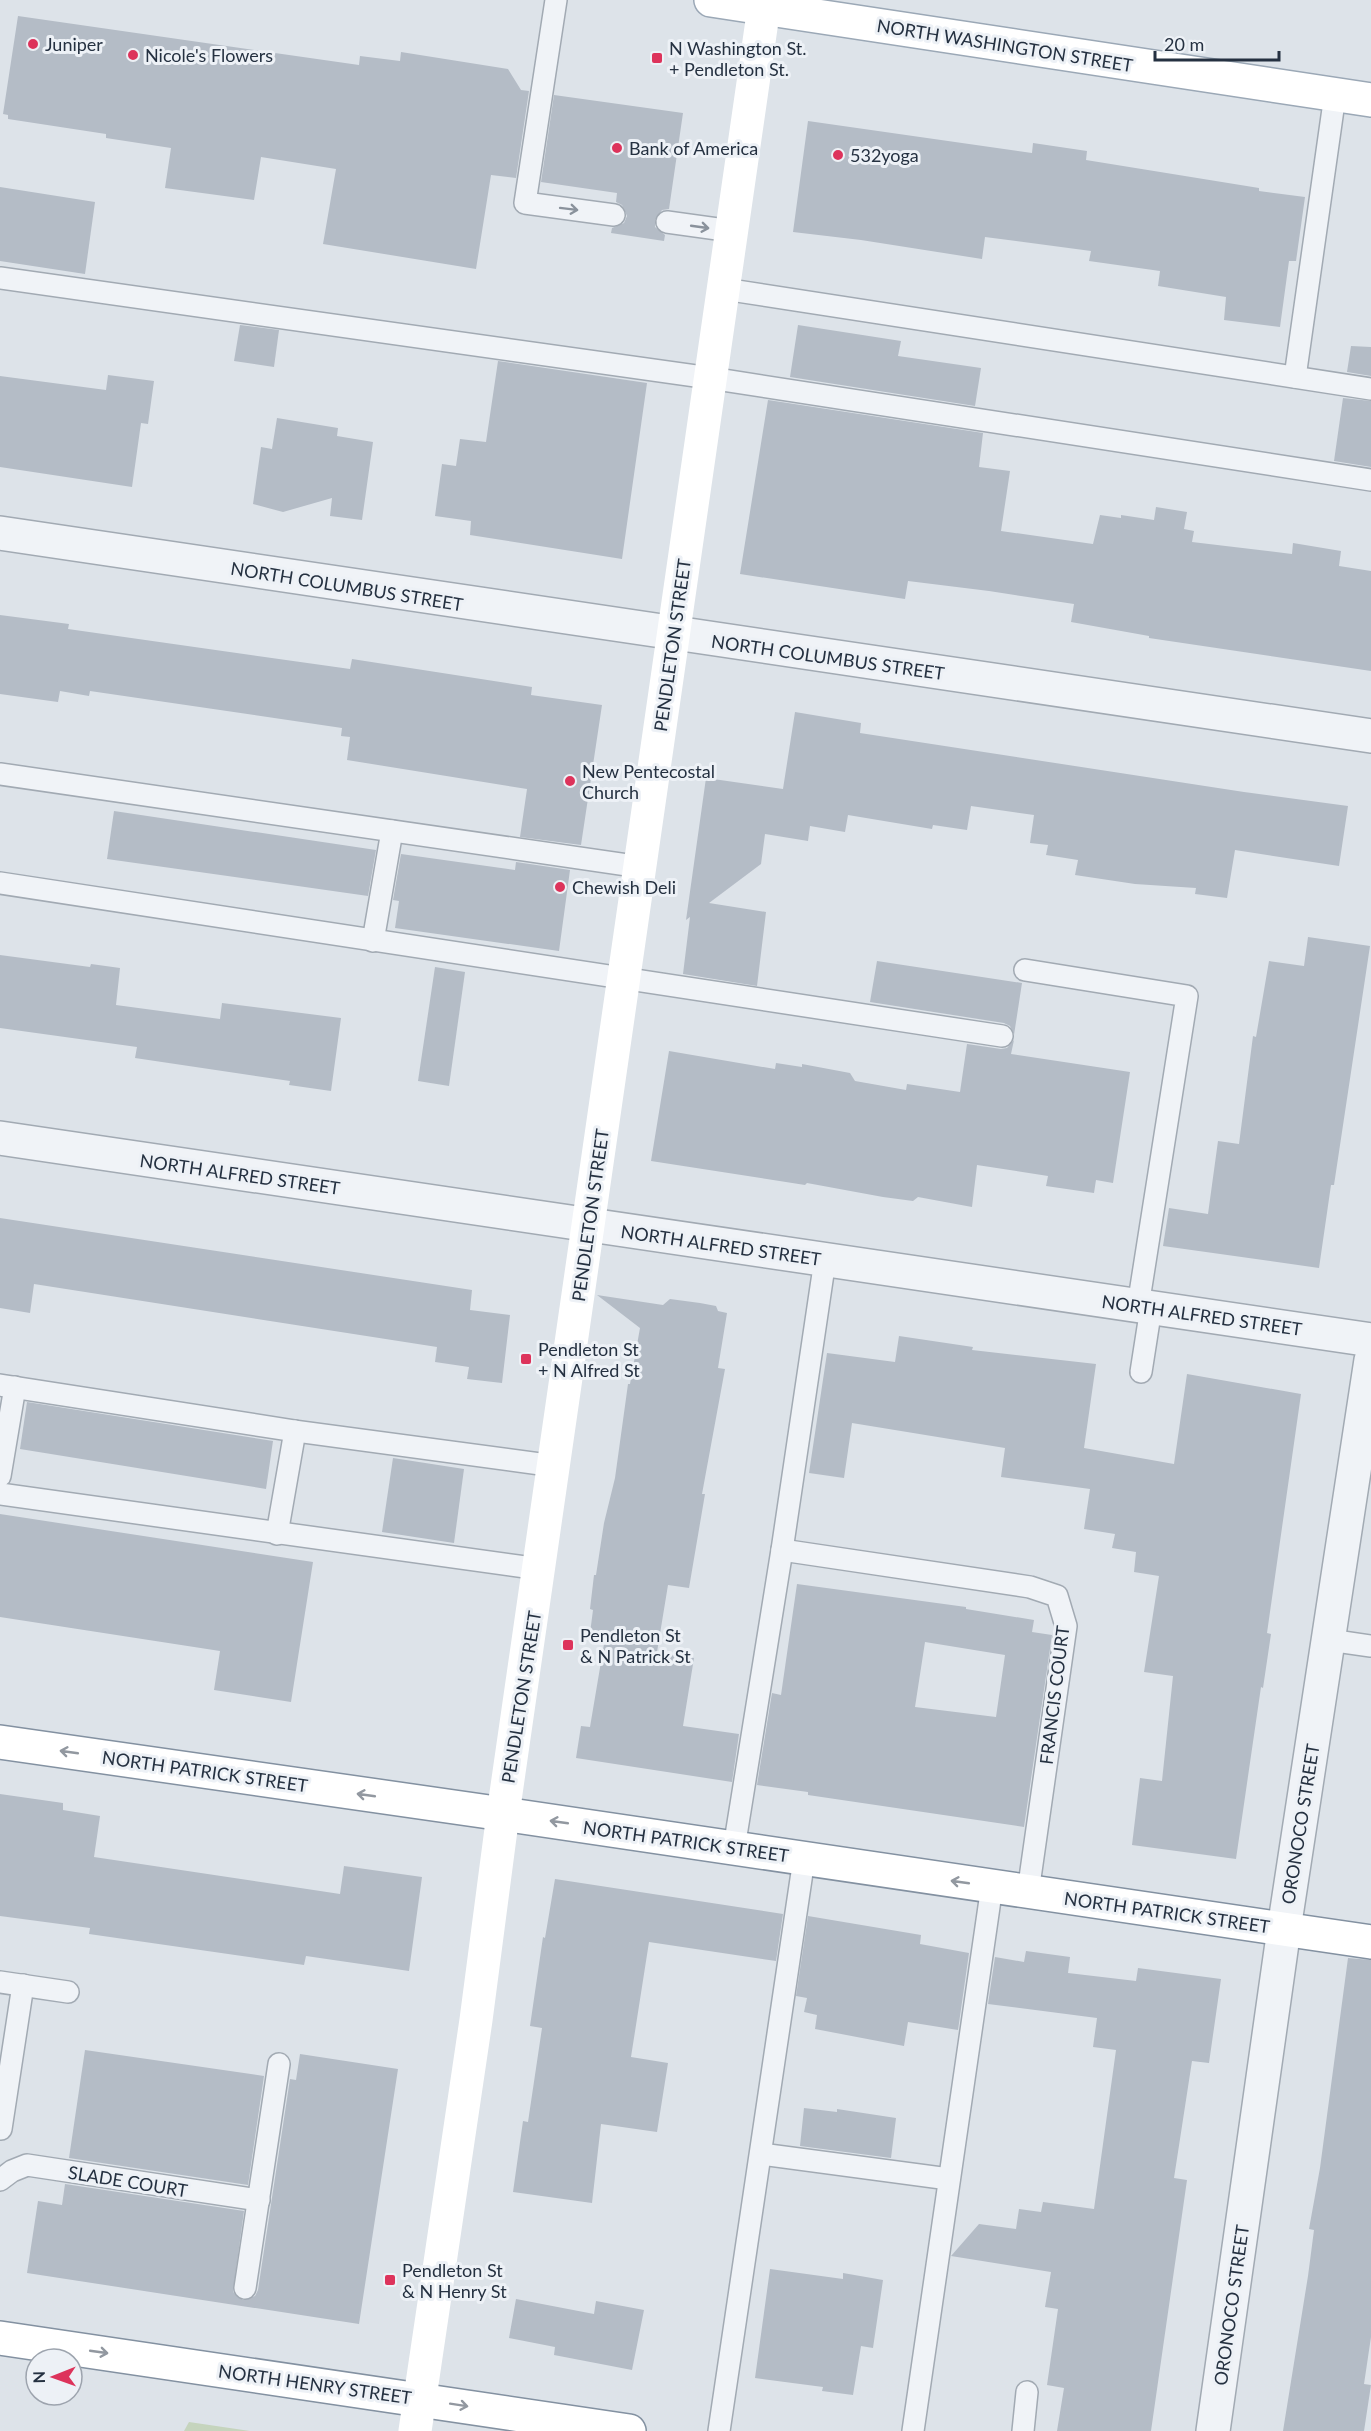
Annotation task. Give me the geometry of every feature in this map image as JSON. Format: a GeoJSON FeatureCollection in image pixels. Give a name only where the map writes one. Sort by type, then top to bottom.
{"type":"FeatureCollection","features":[{"type":"Feature","properties":{"kind":"main road","name":"NORTH WASHINGTON STREET"},"geometry":{"type":"LineString","coordinates":[[711,0],[764,4],[1371,100]]}},
{"type":"Feature","properties":{"kind":"main road","name":"PENDLETON STREET"},"geometry":{"type":"LineString","coordinates":[[415,2431],[476,2020],[503,1814],[555,1466],[764,4]]}},
{"type":"Feature","properties":{"kind":"main road","name":"NORTH PATRICK STREET"},"geometry":{"type":"LineString","coordinates":[[0,1742],[1371,1942]]}},
{"type":"Feature","properties":{"kind":"main road","name":"NORTH HENRY STREET"},"geometry":{"type":"LineString","coordinates":[[0,2338],[629,2431]]}},
{"type":"Feature","properties":{"kind":"street","name":"NORTH COLUMBUS STREET"},"geometry":{"type":"LineString","coordinates":[[0,533],[1371,736]]}},
{"type":"Feature","properties":{"kind":"street","name":"NORTH ALFRED STREET"},"geometry":{"type":"LineString","coordinates":[[0,1138],[1371,1340]]}},
{"type":"Feature","properties":{"kind":"street","name":"ORONOCO STREET"},"geometry":{"type":"LineString","coordinates":[[1213,2431],[1284,1929],[1371,1360]]}},
{"type":"Feature","properties":{"kind":"lane"},"geometry":{"type":"LineString","coordinates":[[556,0],[525,203],[614,215]]}},
{"type":"Feature","properties":{"kind":"lane"},"geometry":{"type":"LineString","coordinates":[[1295,377],[1335,95]]}},
{"type":"Feature","properties":{"kind":"lane"},"geometry":{"type":"LineString","coordinates":[[668,222],[732,231]]}},
{"type":"Feature","properties":{"kind":"lane"},"geometry":{"type":"LineString","coordinates":[[0,278],[710,378],[1371,480]]}},
{"type":"Feature","properties":{"kind":"lane"},"geometry":{"type":"LineString","coordinates":[[724,289],[1371,389]]}},
{"type":"Feature","properties":{"kind":"lane"},"geometry":{"type":"LineString","coordinates":[[0,774],[640,867]]}},
{"type":"Feature","properties":{"kind":"lane"},"geometry":{"type":"LineString","coordinates":[[373,940],[392,831]]}},
{"type":"Feature","properties":{"kind":"lane"},"geometry":{"type":"LineString","coordinates":[[0,883],[1002,1036]]}},
{"type":"Feature","properties":{"kind":"lane"},"geometry":{"type":"LineString","coordinates":[[1025,970],[1187,996],[1145,1307],[1141,1372]]}},
{"type":"Feature","properties":{"kind":"lane"},"geometry":{"type":"LineString","coordinates":[[734,1848],[782,1550],[825,1260]]}},
{"type":"Feature","properties":{"kind":"lane"},"geometry":{"type":"LineString","coordinates":[[0,1476],[7,1386],[295,1431],[555,1466]]}},
{"type":"Feature","properties":{"kind":"lane"},"geometry":{"type":"LineString","coordinates":[[277,1534],[295,1431]]}},
{"type":"Feature","properties":{"kind":"lane"},"geometry":{"type":"LineString","coordinates":[[0,1494],[540,1569]]}},
{"type":"Feature","properties":{"kind":"lane","name":"FRANCIS COURT"},"geometry":{"type":"LineString","coordinates":[[782,1550],[1030,1587],[1057,1596],[1066,1626],[1028,1892]]}},
{"type":"Feature","properties":{"kind":"lane"},"geometry":{"type":"LineString","coordinates":[[1329,1640],[1371,1646]]}},
{"type":"Feature","properties":{"kind":"lane"},"geometry":{"type":"LineString","coordinates":[[719,2431],[804,1859]]}},
{"type":"Feature","properties":{"kind":"lane"},"geometry":{"type":"LineString","coordinates":[[913,2431],[992,1886]]}},
{"type":"Feature","properties":{"kind":"lane"},"geometry":{"type":"LineString","coordinates":[[0,1982],[68,1992]]}},
{"type":"Feature","properties":{"kind":"lane"},"geometry":{"type":"LineString","coordinates":[[1,2129],[23,1985]]}},
{"type":"Feature","properties":{"kind":"lane"},"geometry":{"type":"LineString","coordinates":[[246,2288],[279,2064]]}},
{"type":"Feature","properties":{"kind":"lane"},"geometry":{"type":"LineString","coordinates":[[761,2154],[949,2179]]}},
{"type":"Feature","properties":{"kind":"lane","name":"SLADE COURT"},"geometry":{"type":"LineString","coordinates":[[0,2180],[12,2171],[27,2165],[259,2200]]}},
{"type":"Feature","properties":{"kind":"lane"},"geometry":{"type":"LineString","coordinates":[[1023,2431],[1027,2392]]}},
{"type":"Feature","properties":{"kind":"green space"},"geometry":{"type":"Polygon","coordinates":[[[189,2422],[250,2431],[184,2431],[189,2422]]]}},
{"type":"Feature","properties":{"kind":"building"},"geometry":{"type":"Polygon","coordinates":[[[18,16],[359,65],[360,56],[400,61],[401,52],[508,69],[521,90],[529,91],[516,178],[491,175],[476,269],[323,244],[336,169],[261,157],[254,200],[165,188],[171,148],[106,138],[106,134],[8,119],[8,115],[3,114],[18,16]]]}},
{"type":"Feature","properties":{"kind":"building","name":"Bank of America"},"geometry":{"type":"Polygon","coordinates":[[[554,95],[683,113],[669,209],[662,210],[655,220],[655,227],[665,235],[664,241],[611,233],[612,228],[624,223],[627,216],[622,205],[616,202],[617,193],[541,182],[554,95]]]}},
{"type":"Feature","properties":{"kind":"building"},"geometry":{"type":"Polygon","coordinates":[[[808,121],[1032,153],[1033,143],[1087,151],[1086,160],[1305,197],[1296,261],[1289,261],[1280,327],[1224,320],[1226,297],[1158,286],[1160,271],[1089,261],[1091,251],[985,237],[982,259],[793,232],[808,121]]]}},
{"type":"Feature","properties":{"kind":"building"},"geometry":{"type":"Polygon","coordinates":[[[0,187],[95,202],[85,274],[0,261],[0,187]]]}},
{"type":"Feature","properties":{"kind":"building"},"geometry":{"type":"Polygon","coordinates":[[[240,325],[279,330],[274,367],[234,361],[240,325]]]}},
{"type":"Feature","properties":{"kind":"building"},"geometry":{"type":"Polygon","coordinates":[[[798,325],[901,341],[898,356],[981,368],[975,406],[790,377],[798,325]]]}},
{"type":"Feature","properties":{"kind":"building"},"geometry":{"type":"Polygon","coordinates":[[[1351,346],[1371,347],[1371,376],[1347,372],[1351,346]]]}},
{"type":"Feature","properties":{"kind":"building"},"geometry":{"type":"Polygon","coordinates":[[[498,361],[647,383],[622,559],[470,535],[471,521],[435,516],[442,464],[456,466],[460,439],[486,442],[498,361]]]}},
{"type":"Feature","properties":{"kind":"building"},"geometry":{"type":"Polygon","coordinates":[[[108,375],[154,381],[148,424],[141,423],[132,487],[0,467],[0,376],[106,390],[108,375]]]}},
{"type":"Feature","properties":{"kind":"building"},"geometry":{"type":"Polygon","coordinates":[[[1343,398],[1371,401],[1371,467],[1334,461],[1343,398]]]}},
{"type":"Feature","properties":{"kind":"building"},"geometry":{"type":"Polygon","coordinates":[[[768,400],[983,433],[979,467],[1010,471],[1001,531],[1093,544],[1100,515],[1121,518],[1121,515],[1154,520],[1156,507],[1187,512],[1184,529],[1194,531],[1192,542],[1292,554],[1293,543],[1341,551],[1339,566],[1371,571],[1371,671],[1149,638],[1149,636],[1071,622],[1074,604],[908,581],[905,599],[740,574],[768,400]]]}},
{"type":"Feature","properties":{"kind":"building"},"geometry":{"type":"Polygon","coordinates":[[[277,418],[338,428],[337,436],[373,442],[362,520],[330,516],[332,498],[283,512],[253,504],[261,447],[272,449],[277,418]]]}},
{"type":"Feature","properties":{"kind":"building"},"geometry":{"type":"Polygon","coordinates":[[[0,615],[69,624],[68,629],[350,669],[352,659],[532,687],[531,695],[602,705],[581,845],[520,837],[527,789],[347,760],[350,737],[341,736],[342,728],[90,691],[89,696],[60,691],[58,702],[0,694],[0,615]]]}},
{"type":"Feature","properties":{"kind":"building"},"geometry":{"type":"Polygon","coordinates":[[[795,712],[861,723],[860,733],[1348,806],[1339,866],[1235,850],[1227,898],[1195,894],[1196,888],[1135,884],[1075,875],[1078,860],[1046,855],[1048,845],[1030,843],[1034,815],[971,806],[967,830],[933,825],[932,829],[848,815],[845,832],[810,826],[808,841],[765,834],[761,864],[709,903],[766,912],[757,986],[683,974],[690,917],[686,920],[706,778],[783,789],[795,712]]]}},
{"type":"Feature","properties":{"kind":"building"},"geometry":{"type":"Polygon","coordinates":[[[114,811],[376,850],[368,896],[107,859],[114,811]]]}},
{"type":"Feature","properties":{"kind":"building"},"geometry":{"type":"Polygon","coordinates":[[[401,854],[515,870],[516,862],[570,870],[559,951],[395,928],[399,901],[393,900],[401,854]]]}},
{"type":"Feature","properties":{"kind":"building"},"geometry":{"type":"Polygon","coordinates":[[[1308,937],[1370,946],[1334,1185],[1331,1185],[1319,1268],[1163,1246],[1169,1208],[1208,1214],[1218,1141],[1239,1144],[1253,1036],[1256,1037],[1269,961],[1304,966],[1308,937]]]}},
{"type":"Feature","properties":{"kind":"building"},"geometry":{"type":"Polygon","coordinates":[[[0,955],[90,967],[91,964],[120,968],[116,1005],[220,1019],[222,1003],[341,1018],[331,1091],[289,1085],[290,1081],[135,1058],[137,1047],[0,1028],[0,955]]]}},
{"type":"Feature","properties":{"kind":"building"},"geometry":{"type":"Polygon","coordinates":[[[877,961],[1022,983],[1014,1035],[1010,1026],[1004,1023],[870,1002],[877,961]]]}},
{"type":"Feature","properties":{"kind":"building"},"geometry":{"type":"Polygon","coordinates":[[[435,967],[465,972],[449,1086],[418,1081],[435,967]]]}},
{"type":"Feature","properties":{"kind":"building"},"geometry":{"type":"Polygon","coordinates":[[[1014,1040],[1011,1054],[1130,1072],[1113,1183],[1096,1180],[1094,1193],[1046,1186],[1048,1176],[977,1165],[972,1207],[918,1197],[913,1201],[883,1197],[807,1183],[805,1185],[651,1161],[669,1051],[775,1069],[776,1063],[802,1067],[802,1064],[850,1073],[855,1081],[906,1090],[907,1084],[960,1092],[967,1044],[1001,1049],[1007,1048],[1014,1040]]]}},
{"type":"Feature","properties":{"kind":"building"},"geometry":{"type":"Polygon","coordinates":[[[0,1218],[472,1290],[470,1310],[510,1315],[502,1383],[467,1379],[469,1367],[435,1362],[437,1347],[34,1284],[30,1313],[0,1308],[0,1218]]]}},
{"type":"Feature","properties":{"kind":"building"},"geometry":{"type":"Polygon","coordinates":[[[597,1295],[663,1305],[670,1299],[700,1303],[716,1306],[718,1311],[727,1313],[718,1368],[725,1369],[702,1494],[705,1494],[689,1588],[668,1585],[657,1652],[694,1658],[683,1726],[739,1734],[732,1782],[576,1758],[581,1726],[590,1727],[604,1644],[589,1641],[593,1610],[590,1609],[594,1575],[596,1575],[604,1523],[615,1478],[628,1384],[630,1384],[640,1328],[597,1295]]]}},
{"type":"Feature","properties":{"kind":"building"},"geometry":{"type":"Polygon","coordinates":[[[899,1336],[973,1347],[972,1350],[1096,1364],[1084,1448],[1174,1464],[1187,1374],[1301,1394],[1267,1633],[1271,1634],[1236,1859],[1132,1845],[1140,1778],[1162,1781],[1173,1676],[1144,1672],[1159,1576],[1134,1572],[1136,1552],[1112,1548],[1115,1534],[1084,1529],[1090,1489],[1001,1477],[1005,1448],[852,1423],[844,1478],[809,1473],[827,1353],[895,1362],[899,1336]]]}},
{"type":"Feature","properties":{"kind":"building"},"geometry":{"type":"Polygon","coordinates":[[[27,1402],[273,1441],[266,1489],[20,1449],[27,1402]]]}},
{"type":"Feature","properties":{"kind":"building"},"geometry":{"type":"Polygon","coordinates":[[[393,1458],[464,1469],[454,1543],[382,1532],[393,1458]]]}},
{"type":"Feature","properties":{"kind":"building"},"geometry":{"type":"Polygon","coordinates":[[[0,1514],[313,1562],[291,1702],[214,1690],[220,1651],[0,1617],[0,1514]]]}},
{"type":"Feature","properties":{"kind":"building"},"geometry":{"type":"Polygon","coordinates":[[[797,1584],[966,1607],[966,1609],[1034,1620],[1032,1632],[1052,1635],[1024,1827],[808,1795],[808,1792],[757,1785],[772,1693],[781,1695],[797,1584]],[[925,1642],[915,1707],[996,1717],[1005,1655],[925,1642]]]}},
{"type":"Feature","properties":{"kind":"building"},"geometry":{"type":"Polygon","coordinates":[[[0,1794],[63,1803],[63,1810],[100,1816],[94,1857],[340,1894],[344,1866],[422,1877],[409,1971],[306,1956],[304,1965],[89,1934],[90,1928],[0,1916],[0,1794]]]}},
{"type":"Feature","properties":{"kind":"building"},"geometry":{"type":"Polygon","coordinates":[[[555,1879],[783,1914],[776,1961],[649,1942],[631,2057],[668,2063],[657,2132],[601,2124],[592,2203],[513,2192],[523,2121],[528,2122],[542,2028],[530,2026],[543,1937],[545,1938],[555,1879]]]}},
{"type":"Feature","properties":{"kind":"building"},"geometry":{"type":"Polygon","coordinates":[[[808,1916],[921,1935],[920,1944],[969,1953],[958,2030],[908,2022],[904,2046],[815,2029],[817,2015],[804,2012],[807,1998],[796,1996],[808,1916]]]}},
{"type":"Feature","properties":{"kind":"building"},"geometry":{"type":"Polygon","coordinates":[[[1026,1951],[1070,1957],[1068,1973],[1136,1981],[1138,1968],[1221,1979],[1209,2063],[1192,2061],[1174,2178],[1187,2180],[1151,2431],[1057,2431],[1064,2388],[1047,2385],[1058,2309],[1045,2307],[1051,2272],[951,2256],[979,2224],[1016,2229],[1019,2209],[1041,2212],[1043,2202],[1094,2209],[1116,2050],[1093,2047],[1097,2018],[988,2004],[995,1957],[1024,1962],[1026,1951]]]}},
{"type":"Feature","properties":{"kind":"building"},"geometry":{"type":"Polygon","coordinates":[[[1348,1958],[1371,1960],[1371,2337],[1364,2384],[1371,2385],[1364,2431],[1283,2431],[1308,2276],[1314,2230],[1309,2229],[1320,2168],[1348,1958]]]}},
{"type":"Feature","properties":{"kind":"building"},"geometry":{"type":"Polygon","coordinates":[[[85,2050],[264,2076],[248,2185],[69,2158],[85,2050]]]}},
{"type":"Feature","properties":{"kind":"building"},"geometry":{"type":"Polygon","coordinates":[[[300,2054],[398,2069],[359,2324],[27,2273],[38,2201],[62,2205],[65,2184],[244,2211],[233,2292],[243,2300],[255,2296],[258,2290],[290,2079],[296,2080],[300,2054]]]}},
{"type":"Feature","properties":{"kind":"building"},"geometry":{"type":"Polygon","coordinates":[[[804,2108],[837,2112],[837,2109],[896,2118],[891,2158],[800,2146],[804,2108]]]}},
{"type":"Feature","properties":{"kind":"building"},"geometry":{"type":"Polygon","coordinates":[[[770,2269],[843,2279],[843,2273],[883,2280],[873,2348],[861,2346],[853,2395],[822,2391],[823,2387],[755,2378],[770,2269]]]}},
{"type":"Feature","properties":{"kind":"building"},"geometry":{"type":"Polygon","coordinates":[[[516,2299],[594,2314],[596,2301],[644,2310],[632,2370],[554,2355],[555,2347],[509,2338],[516,2299]]]}},
{"type":"Feature","properties":{"kind":"place","name":"Juniper"},"geometry":{"type":"Point","coordinates":[33,44]}},
{"type":"Feature","properties":{"kind":"place","name":"Nicole's Flowers"},"geometry":{"type":"Point","coordinates":[133,55]}},
{"type":"Feature","properties":{"kind":"place","name":"N Washington St. + Pendleton St."},"geometry":{"type":"Point","coordinates":[657,58]}},
{"type":"Feature","properties":{"kind":"place","name":"Bank of America"},"geometry":{"type":"Point","coordinates":[617,148]}},
{"type":"Feature","properties":{"kind":"place","name":"532yoga"},"geometry":{"type":"Point","coordinates":[838,155]}},
{"type":"Feature","properties":{"kind":"place","name":"New Pentecostal Church"},"geometry":{"type":"Point","coordinates":[570,781]}},
{"type":"Feature","properties":{"kind":"place","name":"Chewish Deli"},"geometry":{"type":"Point","coordinates":[560,887]}},
{"type":"Feature","properties":{"kind":"place","name":"Pendleton St + N Alfred St"},"geometry":{"type":"Point","coordinates":[526,1359]}},
{"type":"Feature","properties":{"kind":"place","name":"Pendleton St & N Patrick St"},"geometry":{"type":"Point","coordinates":[568,1645]}},
{"type":"Feature","properties":{"kind":"place","name":"Pendleton St & N Henry St"},"geometry":{"type":"Point","coordinates":[390,2280]}}]}
